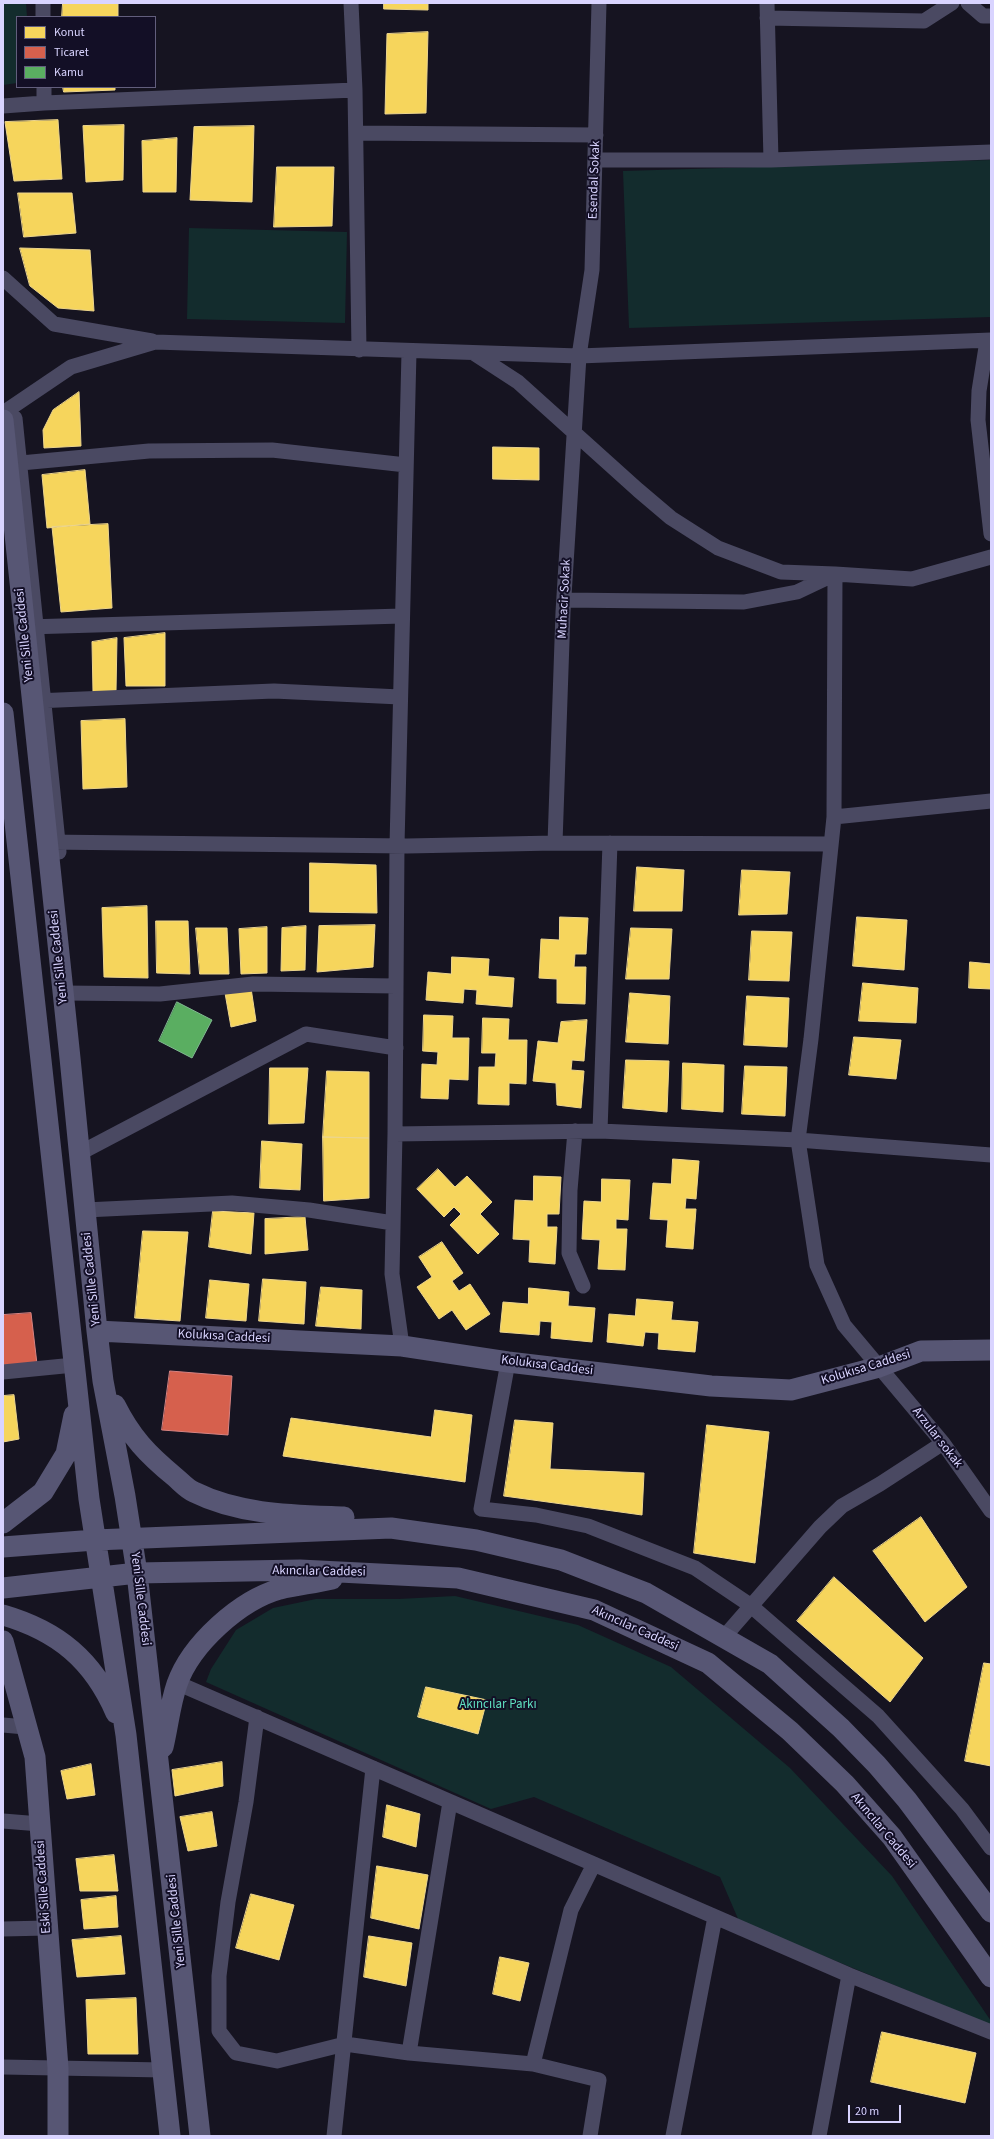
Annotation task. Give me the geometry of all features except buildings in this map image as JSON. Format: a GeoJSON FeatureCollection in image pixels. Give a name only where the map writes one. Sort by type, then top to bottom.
{"type":"FeatureCollection","features":[{"type":"Feature","properties":{"kind":"main road","name":"Yeni Sille Caddesi"},"geometry":{"type":"LineString","coordinates":[[7,417],[7,465],[46,842],[69,993],[83,1144],[84,1210],[97,1331],[103,1381],[137,1573],[160,1761],[200,2136]]}},
{"type":"Feature","properties":{"kind":"main road","name":"Yeni Sille Caddesi"},"geometry":{"type":"LineString","coordinates":[[3,713],[74,1365],[100,1577],[126,1735],[170,2136]]}},
{"type":"Feature","properties":{"kind":"main road","name":"Kolukısa Caddesi"},"geometry":{"type":"LineString","coordinates":[[97,1331],[402,1346],[508,1362],[710,1386],[791,1390],[879,1367],[921,1351],[991,1350]]}},
{"type":"Feature","properties":{"kind":"main road"},"geometry":{"type":"LineString","coordinates":[[103,1381],[126,1427],[145,1451],[193,1492],[242,1509],[286,1514],[357,1518],[391,1528],[476,1540],[561,1560],[646,1593],[770,1664],[846,1733],[907,1800],[991,1912]]}},
{"type":"Feature","properties":{"kind":"main road"},"geometry":{"type":"LineString","coordinates":[[3,1523],[43,1492],[66,1454],[78,1397]]}},
{"type":"Feature","properties":{"kind":"main road"},"geometry":{"type":"LineString","coordinates":[[3,1547],[95,1540],[391,1528]]}},
{"type":"Feature","properties":{"kind":"main road","name":"Akıncılar Caddesi"},"geometry":{"type":"LineString","coordinates":[[3,1588],[137,1573],[300,1570],[366,1572],[458,1578],[594,1610],[708,1662],[790,1731],[845,1784],[892,1837],[991,1977]]}},
{"type":"Feature","properties":{"kind":"main road"},"geometry":{"type":"LineString","coordinates":[[160,1761],[178,1683],[192,1657],[209,1634],[242,1607],[279,1590],[366,1572]]}},
{"type":"Feature","properties":{"kind":"main road"},"geometry":{"type":"LineString","coordinates":[[3,1615],[28,1623],[62,1641],[87,1665],[108,1694],[126,1735]]}},
{"type":"Feature","properties":{"kind":"main road","name":"Eski Sille Caddesi"},"geometry":{"type":"LineString","coordinates":[[3,1641],[25,1727],[35,1757],[58,2068],[58,2136]]}},
{"type":"Feature","properties":{"kind":"street"},"geometry":{"type":"LineString","coordinates":[[43,3],[43,16]]}},
{"type":"Feature","properties":{"kind":"street"},"geometry":{"type":"LineString","coordinates":[[351,3],[356,133],[359,350]]}},
{"type":"Feature","properties":{"kind":"street","name":"Esendal Sokak"},"geometry":{"type":"LineString","coordinates":[[579,356],[592,270],[599,3]]}},
{"type":"Feature","properties":{"kind":"street"},"geometry":{"type":"LineString","coordinates":[[767,3],[771,160]]}},
{"type":"Feature","properties":{"kind":"street"},"geometry":{"type":"LineString","coordinates":[[767,18],[924,21],[952,3]]}},
{"type":"Feature","properties":{"kind":"street"},"geometry":{"type":"LineString","coordinates":[[968,3],[982,16],[991,16]]}},
{"type":"Feature","properties":{"kind":"street"},"geometry":{"type":"LineString","coordinates":[[44,88],[44,103]]}},
{"type":"Feature","properties":{"kind":"street"},"geometry":{"type":"LineString","coordinates":[[3,106],[355,90]]}},
{"type":"Feature","properties":{"kind":"street"},"geometry":{"type":"LineString","coordinates":[[356,133],[596,135]]}},
{"type":"Feature","properties":{"kind":"street"},"geometry":{"type":"LineString","coordinates":[[595,160],[771,160],[991,152]]}},
{"type":"Feature","properties":{"kind":"street"},"geometry":{"type":"LineString","coordinates":[[3,278],[54,324],[155,342],[409,352],[579,356],[989,341],[979,391],[978,420],[991,534]]}},
{"type":"Feature","properties":{"kind":"street"},"geometry":{"type":"LineString","coordinates":[[155,342],[71,367],[7,417],[69,993],[160,994],[253,984],[396,986]]}},
{"type":"Feature","properties":{"kind":"street"},"geometry":{"type":"LineString","coordinates":[[402,1346],[392,1274],[394,1223],[397,845],[409,352]]}},
{"type":"Feature","properties":{"kind":"street"},"geometry":{"type":"LineString","coordinates":[[475,354],[518,382],[574,434],[671,518],[718,548],[781,572],[912,579],[991,557]]}},
{"type":"Feature","properties":{"kind":"street","name":"Muhacir Sokak"},"geometry":{"type":"LineString","coordinates":[[555,843],[564,600],[579,356]]}},
{"type":"Feature","properties":{"kind":"street"},"geometry":{"type":"LineString","coordinates":[[7,465],[149,451],[264,450],[406,464]]}},
{"type":"Feature","properties":{"kind":"street"},"geometry":{"type":"LineString","coordinates":[[564,600],[744,602],[797,592],[835,574]]}},
{"type":"Feature","properties":{"kind":"street","name":"Arzular sokak"},"geometry":{"type":"LineString","coordinates":[[835,574],[834,817],[811,1039],[798,1140],[817,1265],[844,1325],[943,1443],[991,1511]]}},
{"type":"Feature","properties":{"kind":"street"},"geometry":{"type":"LineString","coordinates":[[24,627],[402,616]]}},
{"type":"Feature","properties":{"kind":"street"},"geometry":{"type":"LineString","coordinates":[[32,702],[274,691],[400,697]]}},
{"type":"Feature","properties":{"kind":"street"},"geometry":{"type":"LineString","coordinates":[[834,817],[991,801]]}},
{"type":"Feature","properties":{"kind":"street"},"geometry":{"type":"LineString","coordinates":[[46,842],[397,845],[555,843],[831,844]]}},
{"type":"Feature","properties":{"kind":"street"},"geometry":{"type":"LineString","coordinates":[[600,1131],[610,843]]}},
{"type":"Feature","properties":{"kind":"street"},"geometry":{"type":"LineString","coordinates":[[83,1144],[306,1034],[396,1048]]}},
{"type":"Feature","properties":{"kind":"street"},"geometry":{"type":"LineString","coordinates":[[395,1134],[600,1131],[798,1140],[991,1155]]}},
{"type":"Feature","properties":{"kind":"street"},"geometry":{"type":"LineString","coordinates":[[575,1132],[570,1190],[569,1253],[583,1286]]}},
{"type":"Feature","properties":{"kind":"street"},"geometry":{"type":"LineString","coordinates":[[84,1210],[232,1203],[309,1210],[394,1223]]}},
{"type":"Feature","properties":{"kind":"street"},"geometry":{"type":"LineString","coordinates":[[508,1362],[481,1509],[536,1515],[588,1526],[695,1568],[750,1606],[878,1716],[962,1809],[991,1848]]}},
{"type":"Feature","properties":{"kind":"street"},"geometry":{"type":"LineString","coordinates":[[3,1372],[74,1365]]}},
{"type":"Feature","properties":{"kind":"street"},"geometry":{"type":"LineString","coordinates":[[724,1637],[750,1606],[842,1506],[880,1484],[943,1443]]}},
{"type":"Feature","properties":{"kind":"street"},"geometry":{"type":"LineString","coordinates":[[178,1683],[849,1975],[991,2032]]}},
{"type":"Feature","properties":{"kind":"street"},"geometry":{"type":"LineString","coordinates":[[257,1717],[246,1802],[219,1976],[219,2031],[236,2053],[277,2061],[345,2044],[409,2053],[533,2064],[599,2080],[590,2136]]}},
{"type":"Feature","properties":{"kind":"street"},"geometry":{"type":"LineString","coordinates":[[3,1725],[25,1727]]}},
{"type":"Feature","properties":{"kind":"street"},"geometry":{"type":"LineString","coordinates":[[334,2136],[345,2044],[373,1768]]}},
{"type":"Feature","properties":{"kind":"street"},"geometry":{"type":"LineString","coordinates":[[409,2053],[450,1802]]}},
{"type":"Feature","properties":{"kind":"street"},"geometry":{"type":"LineString","coordinates":[[3,1821],[40,1824]]}},
{"type":"Feature","properties":{"kind":"street"},"geometry":{"type":"LineString","coordinates":[[533,2064],[571,1910],[594,1864]]}},
{"type":"Feature","properties":{"kind":"street"},"geometry":{"type":"LineString","coordinates":[[673,2136],[715,1917]]}},
{"type":"Feature","properties":{"kind":"street"},"geometry":{"type":"LineString","coordinates":[[3,1929],[48,1928]]}},
{"type":"Feature","properties":{"kind":"street"},"geometry":{"type":"LineString","coordinates":[[819,2136],[849,1975]]}},
{"type":"Feature","properties":{"kind":"street"},"geometry":{"type":"LineString","coordinates":[[3,2067],[163,2070]]}},
{"type":"Feature","properties":{"kind":"green space"},"geometry":{"type":"Polygon","coordinates":[[[3,3],[26,3],[27,16],[16,16],[16,83],[3,85],[3,3]]]}},
{"type":"Feature","properties":{"kind":"green space"},"geometry":{"type":"Polygon","coordinates":[[[991,160],[991,317],[629,328],[623,171],[991,160]]]}},
{"type":"Feature","properties":{"kind":"green space"},"geometry":{"type":"Polygon","coordinates":[[[189,228],[347,232],[345,323],[187,319],[189,228]]]}},
{"type":"Feature","properties":{"kind":"green space","name":"Akıncılar Parkı"},"geometry":{"type":"Polygon","coordinates":[[[455,1596],[578,1625],[671,1667],[790,1768],[892,1876],[991,2021],[991,2025],[739,1921],[720,1877],[534,1797],[491,1809],[206,1682],[211,1669],[236,1630],[273,1608],[316,1599],[399,1599],[455,1596]]]}}]}
